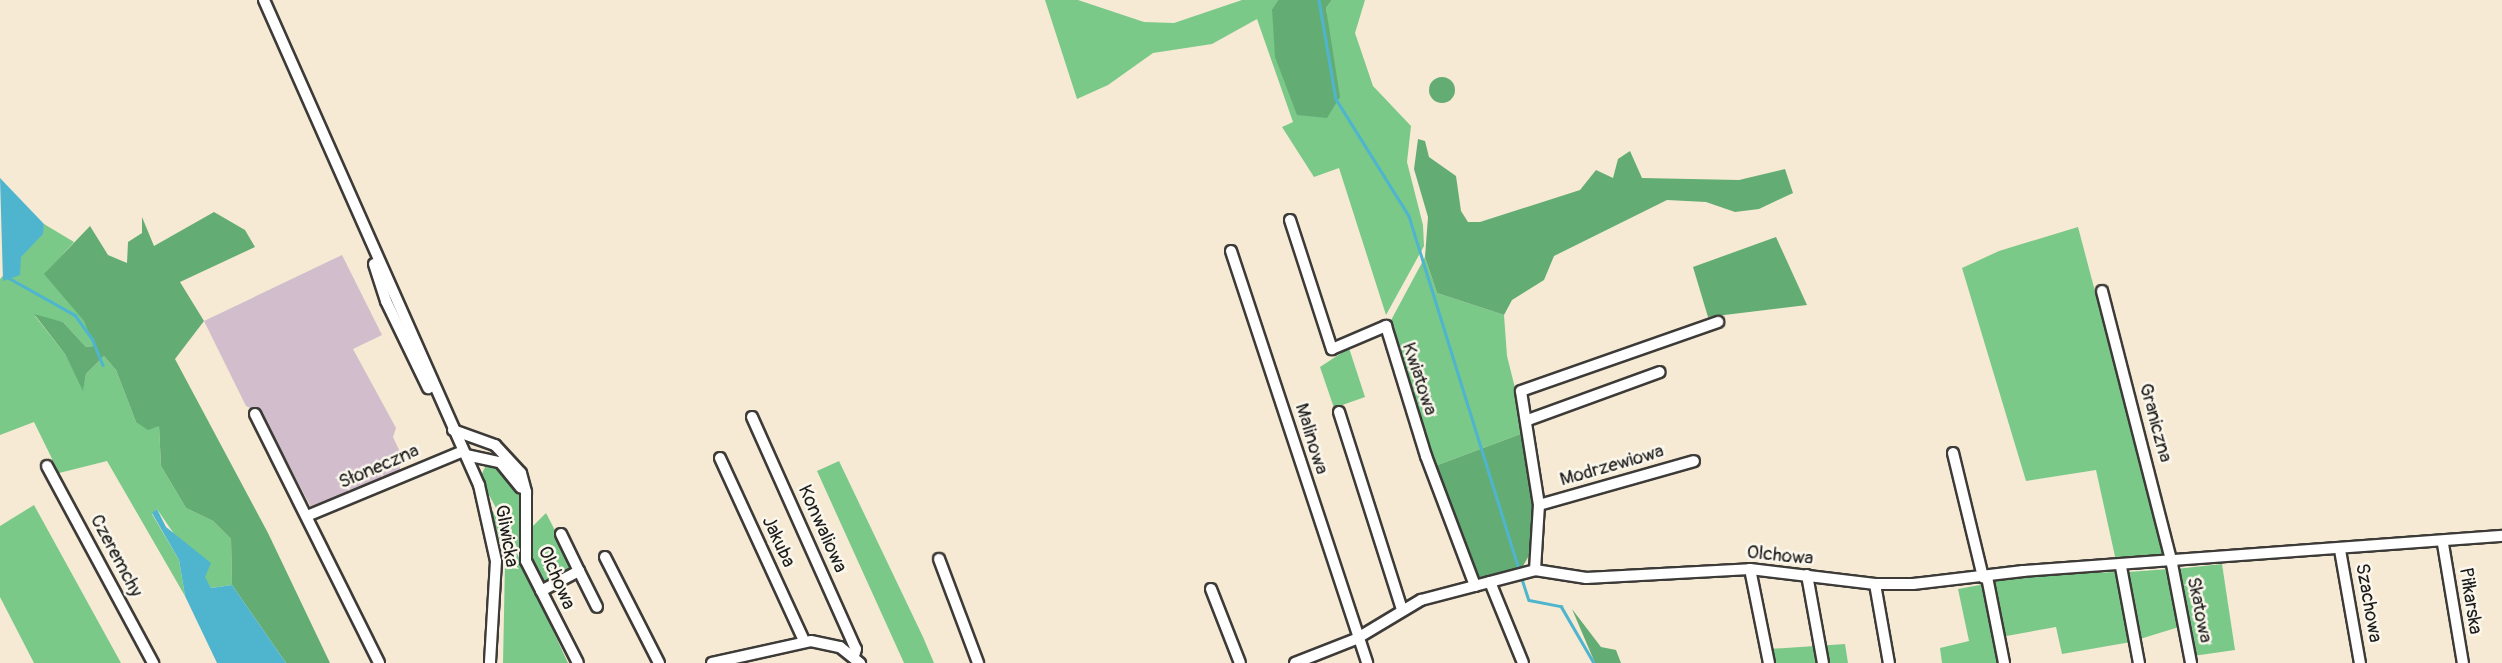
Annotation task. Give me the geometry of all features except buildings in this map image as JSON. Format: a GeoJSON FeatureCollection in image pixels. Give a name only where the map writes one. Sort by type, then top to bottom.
{"type":"FeatureCollection","features":[{"type":"Feature","properties":{"kind":"street","name":"Gliwicka"},"geometry":{"type":"LineString","coordinates":[[264,0],[364,226],[386,300],[477,480],[496,561],[491,663]]}},
{"type":"Feature","properties":{"kind":"street","name":"Kwiatowa"},"geometry":{"type":"LineString","coordinates":[[1290,220],[1332,349],[1386,326],[1414,420],[1475,586]]}},
{"type":"Feature","properties":{"kind":"street","name":"Malinowa"},"geometry":{"type":"LineString","coordinates":[[1231,251],[1356,639],[1367,663]]}},
{"type":"Feature","properties":{"kind":"street","name":"Graniczna"},"geometry":{"type":"LineString","coordinates":[[2102,291],[2172,564]]}},
{"type":"Feature","properties":{"kind":"street"},"geometry":{"type":"LineString","coordinates":[[1525,572],[1539,505],[1528,420],[1521,391],[1718,322]]}},
{"type":"Feature","properties":{"kind":"street"},"geometry":{"type":"LineString","coordinates":[[1528,420],[1660,372]]}},
{"type":"Feature","properties":{"kind":"street"},"geometry":{"type":"LineString","coordinates":[[1339,412],[1402,610]]}},
{"type":"Feature","properties":{"kind":"street"},"geometry":{"type":"LineString","coordinates":[[255,414],[379,663]]}},
{"type":"Feature","properties":{"kind":"street","name":"Konwaliowa"},"geometry":{"type":"LineString","coordinates":[[752,416],[856,649],[857,659]]}},
{"type":"Feature","properties":{"kind":"street","name":"Olchowa"},"geometry":{"type":"LineString","coordinates":[[450,426],[501,449],[515,463],[525,483],[527,501],[524,553],[578,663]]}},
{"type":"Feature","properties":{"kind":"street"},"geometry":{"type":"LineString","coordinates":[[465,453],[481,439]]}},
{"type":"Feature","properties":{"kind":"street"},"geometry":{"type":"LineString","coordinates":[[465,453],[496,460],[512,472],[527,501]]}},
{"type":"Feature","properties":{"kind":"street","name":"Słoneczna"},"geometry":{"type":"LineString","coordinates":[[307,516],[465,453]]}},
{"type":"Feature","properties":{"kind":"street"},"geometry":{"type":"LineString","coordinates":[[1953,453],[2004,663]]}},
{"type":"Feature","properties":{"kind":"street","name":"Jakuba"},"geometry":{"type":"LineString","coordinates":[[720,458],[804,641]]}},
{"type":"Feature","properties":{"kind":"street"},"geometry":{"type":"LineString","coordinates":[[477,480],[483,466],[496,460]]}},
{"type":"Feature","properties":{"kind":"street","name":"Modrzewiowa"},"geometry":{"type":"LineString","coordinates":[[1539,505],[1694,461]]}},
{"type":"Feature","properties":{"kind":"street","name":"Czeremchy"},"geometry":{"type":"LineString","coordinates":[[47,466],[153,663]]}},
{"type":"Feature","properties":{"kind":"street"},"geometry":{"type":"LineString","coordinates":[[561,534],[597,607]]}},
{"type":"Feature","properties":{"kind":"street","name":"Olchowa"},"geometry":{"type":"LineString","coordinates":[[1295,663],[1356,639],[1402,610],[1429,597],[1525,572],[1586,578],[1750,569],[1875,584],[1985,577],[2023,571],[2172,564],[2443,544],[2502,536]]}},
{"type":"Feature","properties":{"kind":"street","name":"Piłkarska"},"geometry":{"type":"LineString","coordinates":[[2443,544],[2463,663]]}},
{"type":"Feature","properties":{"kind":"street","name":"Szachowa"},"geometry":{"type":"LineString","coordinates":[[2340,550],[2360,663]]}},
{"type":"Feature","properties":{"kind":"street"},"geometry":{"type":"LineString","coordinates":[[605,557],[659,663]]}},
{"type":"Feature","properties":{"kind":"street"},"geometry":{"type":"LineString","coordinates":[[939,559],[978,663]]}},
{"type":"Feature","properties":{"kind":"street","name":"Skatowa"},"geometry":{"type":"LineString","coordinates":[[2172,564],[2192,663]]}},
{"type":"Feature","properties":{"kind":"street"},"geometry":{"type":"LineString","coordinates":[[2121,567],[2139,663]]}},
{"type":"Feature","properties":{"kind":"street"},"geometry":{"type":"LineString","coordinates":[[1750,569],[1769,663]]}},
{"type":"Feature","properties":{"kind":"street"},"geometry":{"type":"LineString","coordinates":[[541,591],[579,571]]}},
{"type":"Feature","properties":{"kind":"street"},"geometry":{"type":"LineString","coordinates":[[1807,575],[1823,663]]}},
{"type":"Feature","properties":{"kind":"street"},"geometry":{"type":"LineString","coordinates":[[1490,582],[1523,663]]}},
{"type":"Feature","properties":{"kind":"street"},"geometry":{"type":"LineString","coordinates":[[1875,584],[1889,663]]}},
{"type":"Feature","properties":{"kind":"street"},"geometry":{"type":"LineString","coordinates":[[1211,589],[1240,663]]}},
{"type":"Feature","properties":{"kind":"street"},"geometry":{"type":"LineString","coordinates":[[712,663],[804,641],[832,644],[857,659]]}},
{"type":"Feature","properties":{"kind":"shaded area"},"geometry":{"type":"Polygon","coordinates":[[[342,255],[382,335],[353,349],[396,428],[393,437],[400,452],[400,471],[311,507],[261,413],[246,406],[204,321],[342,255]]]}},
{"type":"Feature","properties":{"kind":"green space"},"geometry":{"type":"Polygon","coordinates":[[[1045,0],[1078,0],[1144,22],[1174,23],[1242,0],[1278,0],[1272,9],[1331,51],[1326,8],[1332,0],[1365,0],[1355,33],[1373,86],[1411,126],[1407,162],[1423,225],[1424,246],[1386,315],[1339,168],[1314,177],[1282,127],[1293,122],[1257,19],[1212,44],[1153,53],[1108,85],[1077,99],[1045,0]]]}},
{"type":"Feature","properties":{"kind":"green space"},"geometry":{"type":"Polygon","coordinates":[[[1278,0],[1332,0],[1326,8],[1340,97],[1327,118],[1297,115],[1275,57],[1272,9],[1278,0]]]}},
{"type":"Feature","properties":{"kind":"green space"},"geometry":{"type":"Polygon","coordinates":[[[1442,77],[1451,81],[1455,90],[1451,99],[1442,103],[1433,99],[1429,90],[1433,81],[1442,77]]]}},
{"type":"Feature","properties":{"kind":"green space"},"geometry":{"type":"Polygon","coordinates":[[[1418,139],[1425,141],[1429,157],[1456,176],[1461,211],[1468,222],[1480,222],[1580,190],[1596,170],[1613,178],[1618,159],[1630,151],[1642,178],[1739,180],[1785,169],[1793,193],[1759,209],[1735,212],[1706,202],[1667,200],[1554,256],[1544,280],[1512,300],[1504,315],[1437,293],[1425,257],[1428,217],[1414,169],[1418,139]]]}},
{"type":"Feature","properties":{"kind":"green space"},"geometry":{"type":"Polygon","coordinates":[[[214,212],[245,230],[255,247],[180,282],[204,321],[175,359],[268,533],[330,663],[286,663],[232,585],[231,539],[213,521],[186,508],[161,466],[159,426],[148,430],[136,422],[116,370],[104,356],[86,374],[83,391],[65,354],[34,314],[63,322],[86,347],[94,346],[84,321],[44,274],[90,226],[108,255],[127,263],[128,242],[142,233],[142,217],[154,246],[214,212]]]}},
{"type":"Feature","properties":{"kind":"green space"},"geometry":{"type":"Polygon","coordinates":[[[44,224],[74,242],[45,274],[90,318],[95,346],[86,347],[63,322],[35,316],[65,354],[83,389],[86,374],[104,356],[116,370],[136,422],[159,426],[161,466],[186,508],[213,521],[231,539],[232,585],[211,588],[157,509],[152,514],[179,560],[185,596],[107,461],[59,473],[34,422],[0,435],[0,279],[42,234],[44,224]]]}},
{"type":"Feature","properties":{"kind":"green space"},"geometry":{"type":"Polygon","coordinates":[[[2078,227],[2166,560],[2116,561],[2096,470],[2026,481],[1962,268],[1999,251],[2078,227]]]}},
{"type":"Feature","properties":{"kind":"green space"},"geometry":{"type":"Polygon","coordinates":[[[1776,237],[1807,305],[1708,317],[1693,267],[1776,237]]]}},
{"type":"Feature","properties":{"kind":"green space"},"geometry":{"type":"Polygon","coordinates":[[[1425,257],[1437,293],[1504,315],[1507,356],[1526,432],[1435,466],[1389,324],[1425,257]]]}},
{"type":"Feature","properties":{"kind":"green space"},"geometry":{"type":"Polygon","coordinates":[[[1349,348],[1365,397],[1334,408],[1320,367],[1349,348]]]}},
{"type":"Feature","properties":{"kind":"green space"},"geometry":{"type":"Polygon","coordinates":[[[1526,432],[1534,500],[1531,552],[1523,566],[1476,581],[1435,466],[1526,432]]]}},
{"type":"Feature","properties":{"kind":"green space"},"geometry":{"type":"Polygon","coordinates":[[[839,461],[934,663],[904,663],[817,471],[839,461]]]}},
{"type":"Feature","properties":{"kind":"green space"},"geometry":{"type":"Polygon","coordinates":[[[497,465],[515,481],[521,495],[520,553],[480,478],[485,467],[497,465]]]}},
{"type":"Feature","properties":{"kind":"green space"},"geometry":{"type":"Polygon","coordinates":[[[34,505],[121,663],[34,663],[0,597],[0,526],[34,505]]]}},
{"type":"Feature","properties":{"kind":"green space"},"geometry":{"type":"Polygon","coordinates":[[[491,508],[519,557],[568,663],[503,663],[505,563],[491,508]]]}},
{"type":"Feature","properties":{"kind":"green space"},"geometry":{"type":"Polygon","coordinates":[[[546,513],[574,567],[542,584],[530,557],[530,529],[546,513]]]}},
{"type":"Feature","properties":{"kind":"green space"},"geometry":{"type":"Polygon","coordinates":[[[2222,564],[2235,650],[2193,656],[2176,569],[2222,564]]]}},
{"type":"Feature","properties":{"kind":"green space"},"geometry":{"type":"Polygon","coordinates":[[[2169,569],[2179,627],[2140,639],[2128,572],[2169,569]]]}},
{"type":"Feature","properties":{"kind":"green space"},"geometry":{"type":"Polygon","coordinates":[[[2115,572],[2131,642],[2062,654],[2056,627],[2001,637],[1992,582],[2023,576],[2115,572]]]}},
{"type":"Feature","properties":{"kind":"green space"},"geometry":{"type":"Polygon","coordinates":[[[1985,584],[2003,663],[1942,663],[1940,648],[1969,641],[1958,589],[1985,584]]]}},
{"type":"Feature","properties":{"kind":"green space"},"geometry":{"type":"Polygon","coordinates":[[[1572,609],[1601,647],[1616,650],[1621,663],[1595,663],[1572,609]]]}},
{"type":"Feature","properties":{"kind":"green space"},"geometry":{"type":"Polygon","coordinates":[[[1845,644],[1848,663],[1772,663],[1769,649],[1845,644]]]}},
{"type":"Feature","properties":{"kind":"water"},"geometry":{"type":"Polygon","coordinates":[[[0,178],[44,224],[43,234],[21,257],[20,275],[3,281],[0,178]]]}},
{"type":"Feature","properties":{"kind":"water"},"geometry":{"type":"Polygon","coordinates":[[[157,509],[166,527],[211,563],[205,577],[211,588],[232,585],[286,663],[217,663],[185,596],[179,560],[152,513],[157,509]]]}},
{"type":"Feature","properties":{"kind":"waterway"},"geometry":{"type":"LineString","coordinates":[[1319,0],[1336,99],[1409,216],[1519,570]]}},
{"type":"Feature","properties":{"kind":"waterway"},"geometry":{"type":"LineString","coordinates":[[9,278],[75,315],[92,338],[103,365]]}},
{"type":"Feature","properties":{"kind":"waterway"},"geometry":{"type":"LineString","coordinates":[[1521,576],[1529,600],[1561,606],[1594,663]]}}]}
